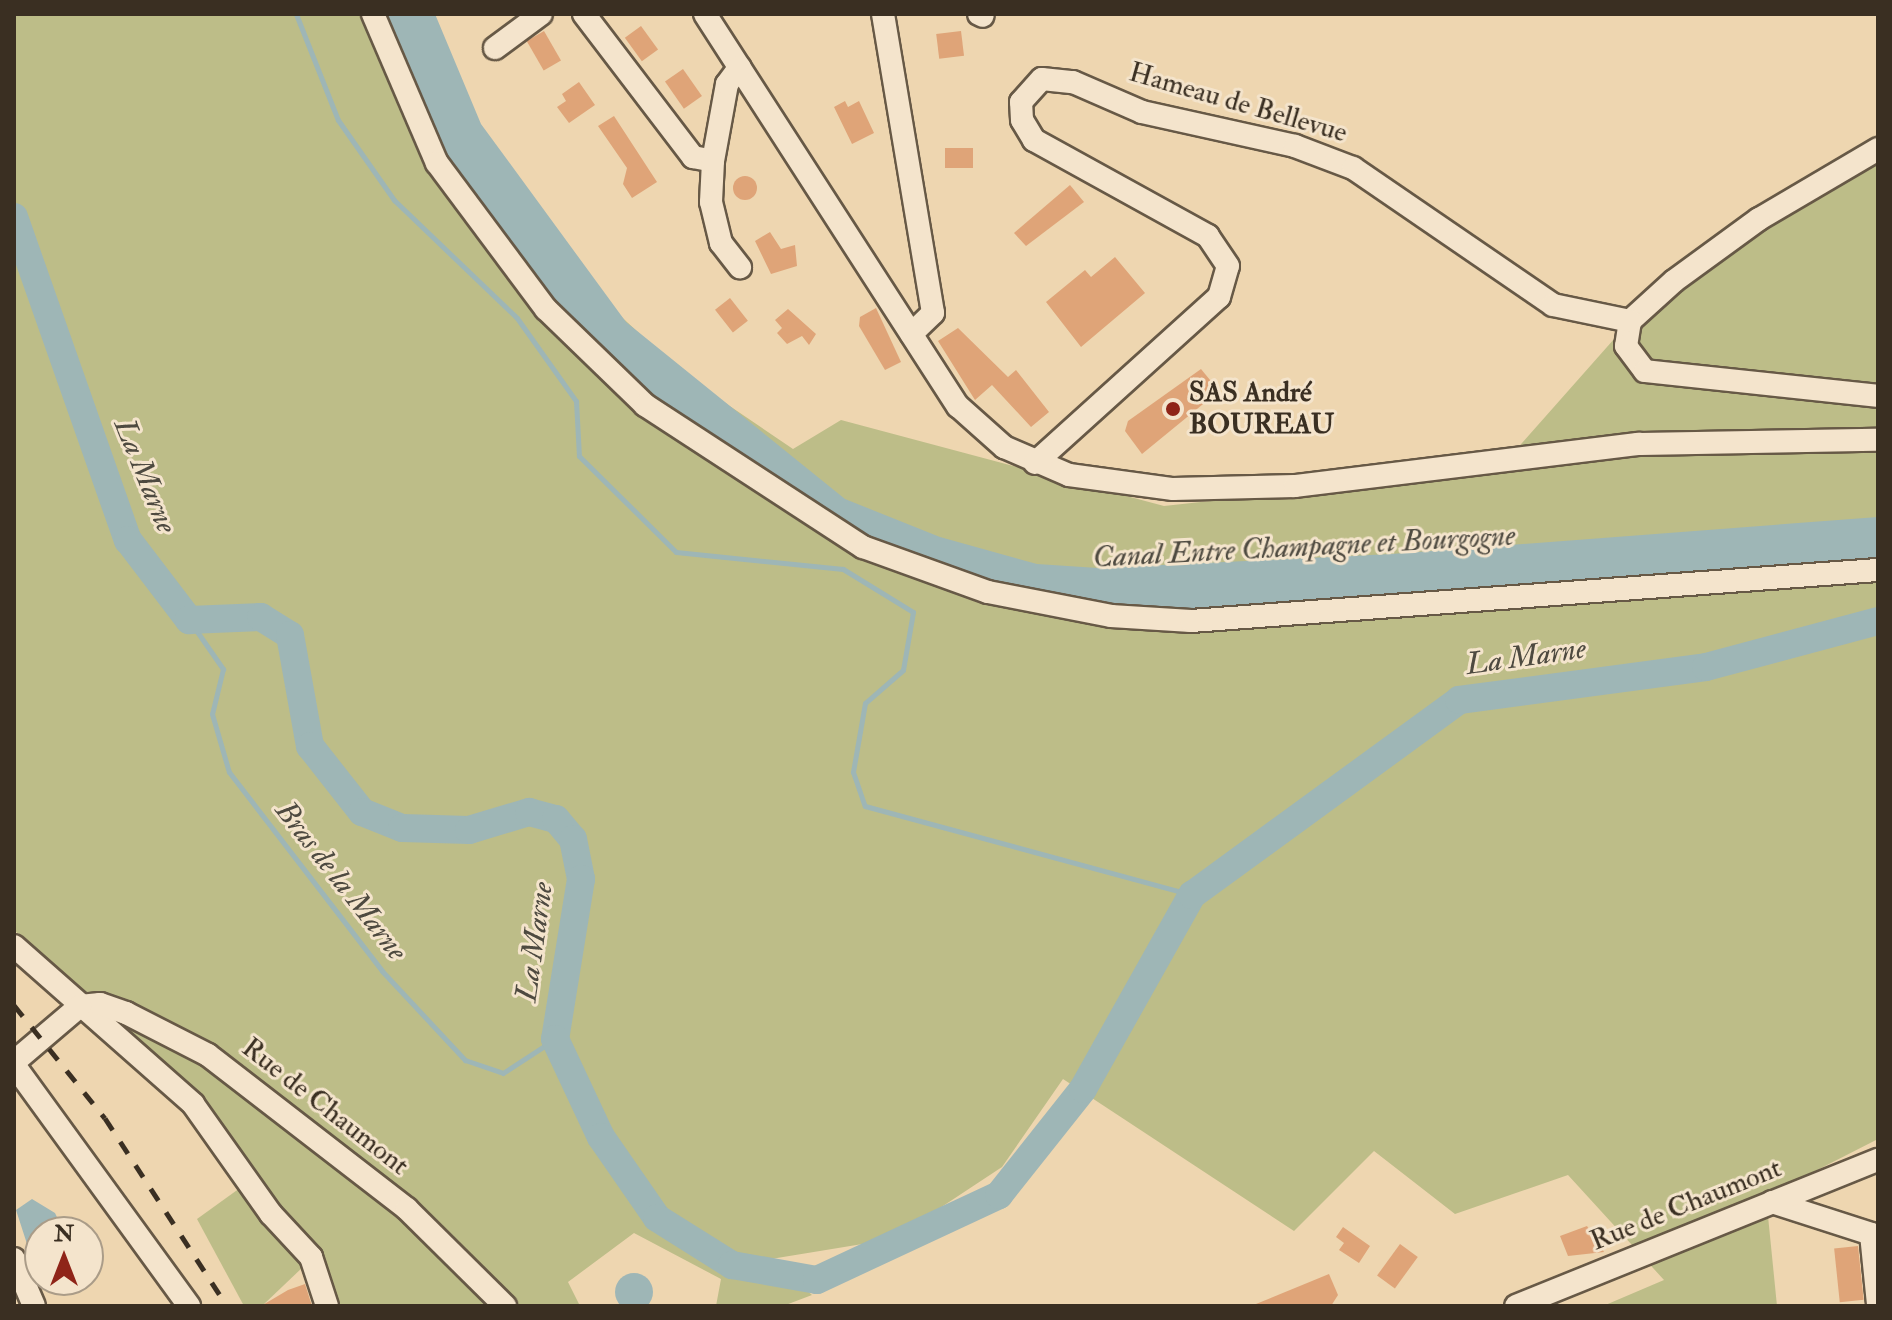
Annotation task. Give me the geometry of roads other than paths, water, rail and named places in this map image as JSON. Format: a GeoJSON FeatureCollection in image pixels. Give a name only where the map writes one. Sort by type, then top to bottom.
{"type":"FeatureCollection","features":[{"type":"Feature","properties":{"kind":"street"},"geometry":{"type":"LineString","coordinates":[[373,14],[437,163],[546,309],[645,405],[863,547],[988,592],[1111,616],[1191,621],[1878,570]]}},
{"type":"Feature","properties":{"kind":"street"},"geometry":{"type":"LineString","coordinates":[[495,48],[541,14]]}},
{"type":"Feature","properties":{"kind":"street"},"geometry":{"type":"LineString","coordinates":[[584,14],[693,157],[713,161]]}},
{"type":"Feature","properties":{"kind":"street"},"geometry":{"type":"LineString","coordinates":[[705,14],[911,334],[979,430],[1035,463],[1119,485],[1295,486],[1638,444],[1878,440]]}},
{"type":"Feature","properties":{"kind":"street"},"geometry":{"type":"LineString","coordinates":[[883,14],[933,313],[911,334]]}},
{"type":"Feature","properties":{"kind":"street"},"geometry":{"type":"LineString","coordinates":[[740,67],[727,84],[713,161],[711,202],[721,243],[740,267]]}},
{"type":"Feature","properties":{"kind":"street","name":"Hameau de Bellevue"},"geometry":{"type":"LineString","coordinates":[[1035,463],[1219,297],[1228,266],[1208,236],[1034,140],[1022,120],[1021,102],[1042,79],[1073,82],[1142,112],[1295,146],[1353,168],[1553,305],[1630,321]]}},
{"type":"Feature","properties":{"kind":"street"},"geometry":{"type":"LineString","coordinates":[[1878,149],[1759,219],[1630,321],[1626,346],[1645,371],[1878,396]]}},
{"type":"Feature","properties":{"kind":"street"},"geometry":{"type":"LineString","coordinates":[[14,946],[193,1104],[271,1214],[311,1257],[327,1306]]}},
{"type":"Feature","properties":{"kind":"street","name":"Rue de Chaumont"},"geometry":{"type":"LineString","coordinates":[[80,1006],[100,1004],[126,1013],[221,1063],[407,1209],[505,1306]]}},
{"type":"Feature","properties":{"kind":"street"},"geometry":{"type":"LineString","coordinates":[[80,1006],[14,1064],[189,1306]]}},
{"type":"Feature","properties":{"kind":"street","name":"Rue de Chaumont"},"geometry":{"type":"LineString","coordinates":[[1516,1306],[1878,1160]]}},
{"type":"Feature","properties":{"kind":"street"},"geometry":{"type":"LineString","coordinates":[[1812,1186],[1826,1220]]}},
{"type":"Feature","properties":{"kind":"street"},"geometry":{"type":"LineString","coordinates":[[1772,1202],[1875,1235],[1878,1304]]}},
{"type":"Feature","properties":{"kind":"street"},"geometry":{"type":"LineString","coordinates":[[14,1259],[34,1306]]}},
{"type":"Feature","properties":{"kind":"water"},"geometry":{"type":"Polygon","coordinates":[[[385,14],[435,14],[481,124],[626,322],[845,499],[940,537],[1037,564],[1098,568],[1391,554],[1878,517],[1878,562],[1214,614],[1045,601],[886,550],[682,425],[564,320],[483,217],[427,127],[385,14]]]}},
{"type":"Feature","properties":{"kind":"water"},"geometry":{"type":"Polygon","coordinates":[[[32,1199],[56,1216],[24,1216],[24,1235],[16,1210],[32,1199]]]}},
{"type":"Feature","properties":{"kind":"water"},"geometry":{"type":"Polygon","coordinates":[[[634,1273],[647,1279],[653,1292],[647,1305],[634,1311],[621,1305],[615,1292],[621,1279],[634,1273]]]}},
{"type":"Feature","properties":{"kind":"waterway","name":"La Marne"},"geometry":{"type":"LineString","coordinates":[[296,14],[338,120],[394,200],[517,318],[576,401],[579,456],[676,552],[843,569],[913,612],[903,670],[865,703],[853,772],[865,806],[1192,895]]}},
{"type":"Feature","properties":{"kind":"waterway","name":"La Marne"},"geometry":{"type":"LineString","coordinates":[[14,217],[128,540],[189,620],[261,617],[290,635],[310,746],[362,812],[402,828],[469,830],[529,812],[556,819],[573,839],[581,879],[555,1039],[601,1137],[657,1218],[732,1265],[817,1280],[999,1195],[1083,1089],[1192,895],[1459,700],[1706,667],[1878,621]]}},
{"type":"Feature","properties":{"kind":"waterway","name":"Bras de la Marne"},"geometry":{"type":"LineString","coordinates":[[189,620],[223,669],[212,714],[229,772],[382,971],[465,1060],[503,1073],[555,1039]]}},
{"type":"Feature","properties":{"kind":"railway"},"geometry":{"type":"LineString","coordinates":[[14,1005],[105,1118],[227,1306]]}},
{"type":"Feature","properties":{"kind":"place","name":"SAS André BOUREAU"},"geometry":{"type":"Point","coordinates":[1173,409]}},
{"type":"Feature","properties":{"kind":"water label","name":"Canal Entre Champagne et Bourgogne"},"geometry":{"type":"Point","coordinates":[1304,547]}}]}
